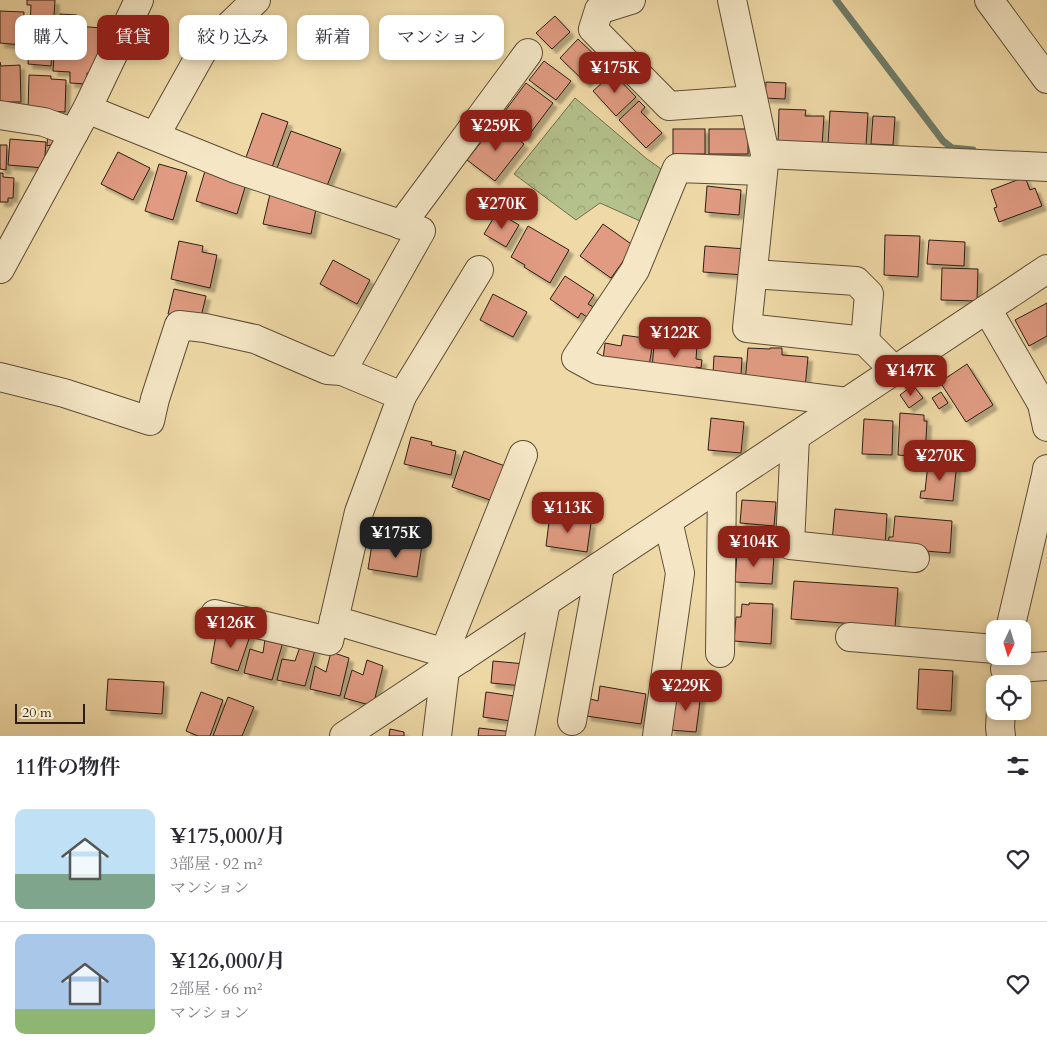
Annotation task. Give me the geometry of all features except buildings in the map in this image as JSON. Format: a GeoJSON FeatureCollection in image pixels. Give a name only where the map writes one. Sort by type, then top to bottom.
{"type":"FeatureCollection","features":[{"type":"Feature","properties":{"kind":"street"},"geometry":{"type":"LineString","coordinates":[[0,269],[87,109],[139,0]]}},
{"type":"Feature","properties":{"kind":"street"},"geometry":{"type":"LineString","coordinates":[[155,136],[202,52],[256,0]]}},
{"type":"Feature","properties":{"kind":"street"},"geometry":{"type":"LineString","coordinates":[[631,0],[598,10],[593,29],[669,106],[753,100]]}},
{"type":"Feature","properties":{"kind":"street"},"geometry":{"type":"LineString","coordinates":[[732,0],[764,163],[747,328],[865,341],[895,371]]}},
{"type":"Feature","properties":{"kind":"street"},"geometry":{"type":"LineString","coordinates":[[989,0],[1047,79]]}},
{"type":"Feature","properties":{"kind":"street"},"geometry":{"type":"LineString","coordinates":[[401,225],[528,53]]}},
{"type":"Feature","properties":{"kind":"street"},"geometry":{"type":"LineString","coordinates":[[87,109],[236,169],[421,231],[342,371]]}},
{"type":"Feature","properties":{"kind":"street"},"geometry":{"type":"LineString","coordinates":[[0,115],[44,122],[74,133]]}},
{"type":"Feature","properties":{"kind":"street"},"geometry":{"type":"LineString","coordinates":[[848,402],[598,370],[576,358],[635,270],[677,168],[764,163],[1047,167]]}},
{"type":"Feature","properties":{"kind":"street"},"geometry":{"type":"LineString","coordinates":[[344,736],[450,660],[600,567],[1047,269]]}},
{"type":"Feature","properties":{"kind":"street"},"geometry":{"type":"LineString","coordinates":[[215,614],[329,640],[359,512],[402,396],[479,270]]}},
{"type":"Feature","properties":{"kind":"street"},"geometry":{"type":"LineString","coordinates":[[752,274],[856,281],[869,294],[865,341]]}},
{"type":"Feature","properties":{"kind":"street"},"geometry":{"type":"LineString","coordinates":[[987,309],[1042,404],[1047,427]]}},
{"type":"Feature","properties":{"kind":"street"},"geometry":{"type":"LineString","coordinates":[[0,376],[64,392],[150,421],[155,398],[179,325],[205,328],[255,339],[327,370],[342,371],[402,396]]}},
{"type":"Feature","properties":{"kind":"street"},"geometry":{"type":"LineString","coordinates":[[796,437],[790,545],[915,558]]}},
{"type":"Feature","properties":{"kind":"street"},"geometry":{"type":"LineString","coordinates":[[436,736],[450,660],[523,455]]}},
{"type":"Feature","properties":{"kind":"street"},"geometry":{"type":"LineString","coordinates":[[1012,620],[1047,469]]}},
{"type":"Feature","properties":{"kind":"street"},"geometry":{"type":"LineString","coordinates":[[720,653],[722,486]]}},
{"type":"Feature","properties":{"kind":"street"},"geometry":{"type":"LineString","coordinates":[[657,736],[680,573],[668,521]]}},
{"type":"Feature","properties":{"kind":"street"},"geometry":{"type":"LineString","coordinates":[[572,721],[600,567]]}},
{"type":"Feature","properties":{"kind":"street"},"geometry":{"type":"LineString","coordinates":[[520,736],[546,602]]}},
{"type":"Feature","properties":{"kind":"street"},"geometry":{"type":"LineString","coordinates":[[334,620],[450,660]]}},
{"type":"Feature","properties":{"kind":"street"},"geometry":{"type":"LineString","coordinates":[[850,637],[986,662]]}},
{"type":"Feature","properties":{"kind":"street"},"geometry":{"type":"LineString","coordinates":[[1002,665],[1047,666]]}},
{"type":"Feature","properties":{"kind":"street"},"geometry":{"type":"LineString","coordinates":[[1000,720],[1001,736]]}},
{"type":"Feature","properties":{"kind":"green space"},"geometry":{"type":"Polygon","coordinates":[[[575,98],[647,159],[664,171],[640,221],[600,203],[576,220],[514,174],[575,98]]]}},
{"type":"Feature","properties":{"kind":"waterway"},"geometry":{"type":"LineString","coordinates":[[836,0],[943,141],[952,148],[973,150]]}}]}
